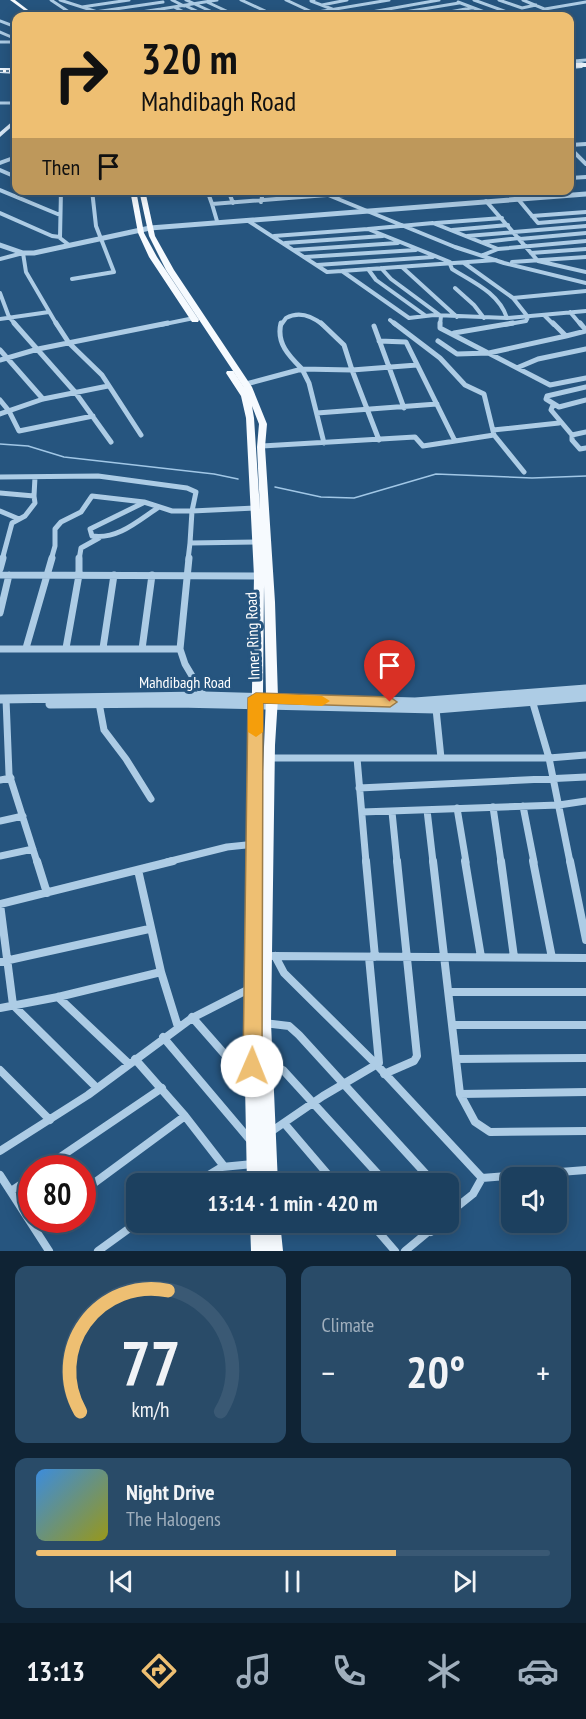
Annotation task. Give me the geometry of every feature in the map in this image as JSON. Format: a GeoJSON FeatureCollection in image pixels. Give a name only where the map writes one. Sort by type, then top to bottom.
{"type":"FeatureCollection","features":[{"type":"Feature","properties":{"kind":"highway"},"geometry":{"type":"LineString","coordinates":[[6,0],[21,12]]}},
{"type":"Feature","properties":{"kind":"highway"},"geometry":{"type":"LineString","coordinates":[[12,0],[28,12]]}},
{"type":"Feature","properties":{"kind":"highway"},"geometry":{"type":"LineString","coordinates":[[134,195],[139,230],[153,257],[245,396],[250,418],[252,472],[258,502]]}},
{"type":"Feature","properties":{"kind":"highway","name":"Inner Ring Road"},"geometry":{"type":"LineString","coordinates":[[143,195],[150,228],[170,270],[246,384],[263,424],[263,472],[258,502],[256,542],[259,576],[256,844],[264,956],[254,987],[252,1085],[254,1173]]}},
{"type":"Feature","properties":{"kind":"highway","name":"Inner Ring Road"},"geometry":{"type":"LineString","coordinates":[[258,502],[272,702],[264,956],[270,1173]]}},
{"type":"Feature","properties":{"kind":"highway"},"geometry":{"type":"LineString","coordinates":[[259,1233],[260,1251]]}},
{"type":"Feature","properties":{"kind":"highway"},"geometry":{"type":"LineString","coordinates":[[273,1233],[275,1251]]}},
{"type":"Feature","properties":{"kind":"main road"},"geometry":{"type":"LineString","coordinates":[[0,136],[12,126]]}},
{"type":"Feature","properties":{"kind":"street"},"geometry":{"type":"LineString","coordinates":[[51,0],[69,12]]}},
{"type":"Feature","properties":{"kind":"street"},"geometry":{"type":"LineString","coordinates":[[61,0],[95,12],[163,2]]}},
{"type":"Feature","properties":{"kind":"street"},"geometry":{"type":"LineString","coordinates":[[74,5],[106,0]]}},
{"type":"Feature","properties":{"kind":"street"},"geometry":{"type":"LineString","coordinates":[[80,7],[129,0]]}},
{"type":"Feature","properties":{"kind":"street"},"geometry":{"type":"LineString","coordinates":[[87,10],[152,0]]}},
{"type":"Feature","properties":{"kind":"street"},"geometry":{"type":"LineString","coordinates":[[159,0],[183,12]]}},
{"type":"Feature","properties":{"kind":"street"},"geometry":{"type":"LineString","coordinates":[[172,0],[198,12]]}},
{"type":"Feature","properties":{"kind":"street"},"geometry":{"type":"LineString","coordinates":[[186,0],[212,12]]}},
{"type":"Feature","properties":{"kind":"street"},"geometry":{"type":"LineString","coordinates":[[200,0],[228,12]]}},
{"type":"Feature","properties":{"kind":"street"},"geometry":{"type":"LineString","coordinates":[[141,12],[217,0]]}},
{"type":"Feature","properties":{"kind":"street"},"geometry":{"type":"LineString","coordinates":[[241,0],[267,12]]}},
{"type":"Feature","properties":{"kind":"street"},"geometry":{"type":"LineString","coordinates":[[286,0],[313,12]]}},
{"type":"Feature","properties":{"kind":"street"},"geometry":{"type":"LineString","coordinates":[[311,0],[334,9]]}},
{"type":"Feature","properties":{"kind":"street"},"geometry":{"type":"LineString","coordinates":[[322,5],[347,0]]}},
{"type":"Feature","properties":{"kind":"street"},"geometry":{"type":"LineString","coordinates":[[320,12],[389,0]]}},
{"type":"Feature","properties":{"kind":"street"},"geometry":{"type":"LineString","coordinates":[[407,0],[437,12]]}},
{"type":"Feature","properties":{"kind":"street"},"geometry":{"type":"LineString","coordinates":[[368,12],[439,0]]}},
{"type":"Feature","properties":{"kind":"street"},"geometry":{"type":"LineString","coordinates":[[452,0],[482,12]]}},
{"type":"Feature","properties":{"kind":"street"},"geometry":{"type":"LineString","coordinates":[[474,0],[507,12]]}},
{"type":"Feature","properties":{"kind":"street"},"geometry":{"type":"LineString","coordinates":[[499,0],[522,8],[537,5]]}},
{"type":"Feature","properties":{"kind":"street"},"geometry":{"type":"LineString","coordinates":[[523,0],[552,12]]}},
{"type":"Feature","properties":{"kind":"street"},"geometry":{"type":"LineString","coordinates":[[545,9],[586,2]]}},
{"type":"Feature","properties":{"kind":"street"},"geometry":{"type":"LineString","coordinates":[[408,12],[459,3]]}},
{"type":"Feature","properties":{"kind":"street"},"geometry":{"type":"LineString","coordinates":[[115,12],[168,4]]}},
{"type":"Feature","properties":{"kind":"street"},"geometry":{"type":"LineString","coordinates":[[348,7],[360,12]]}},
{"type":"Feature","properties":{"kind":"street"},"geometry":{"type":"LineString","coordinates":[[452,12],[472,8]]}},
{"type":"Feature","properties":{"kind":"street"},"geometry":{"type":"LineString","coordinates":[[161,9],[167,12]]}},
{"type":"Feature","properties":{"kind":"street"},"geometry":{"type":"LineString","coordinates":[[574,151],[586,164]]}},
{"type":"Feature","properties":{"kind":"street"},"geometry":{"type":"LineString","coordinates":[[0,163],[10,159]]}},
{"type":"Feature","properties":{"kind":"street"},"geometry":{"type":"LineString","coordinates":[[0,190],[60,215]]}},
{"type":"Feature","properties":{"kind":"street"},"geometry":{"type":"LineString","coordinates":[[72,279],[114,272],[96,226],[93,195]]}},
{"type":"Feature","properties":{"kind":"street"},"geometry":{"type":"LineString","coordinates":[[209,195],[217,221]]}},
{"type":"Feature","properties":{"kind":"street"},"geometry":{"type":"LineString","coordinates":[[230,195],[233,203]]}},
{"type":"Feature","properties":{"kind":"street"},"geometry":{"type":"LineString","coordinates":[[261,202],[262,195]]}},
{"type":"Feature","properties":{"kind":"street"},"geometry":{"type":"LineString","coordinates":[[212,204],[336,195]]}},
{"type":"Feature","properties":{"kind":"street"},"geometry":{"type":"LineString","coordinates":[[0,259],[150,228],[572,195]]}},
{"type":"Feature","properties":{"kind":"street"},"geometry":{"type":"LineString","coordinates":[[60,237],[61,196]]}},
{"type":"Feature","properties":{"kind":"street"},"geometry":{"type":"LineString","coordinates":[[328,196],[482,256],[586,283]]}},
{"type":"Feature","properties":{"kind":"street"},"geometry":{"type":"LineString","coordinates":[[518,199],[538,223],[586,219]]}},
{"type":"Feature","properties":{"kind":"street"},"geometry":{"type":"LineString","coordinates":[[486,201],[538,261],[586,272]]}},
{"type":"Feature","properties":{"kind":"street"},"geometry":{"type":"LineString","coordinates":[[532,216],[586,212]]}},
{"type":"Feature","properties":{"kind":"street"},"geometry":{"type":"LineString","coordinates":[[0,213],[52,236],[60,237],[69,245]]}},
{"type":"Feature","properties":{"kind":"street"},"geometry":{"type":"LineString","coordinates":[[274,236],[502,218]]}},
{"type":"Feature","properties":{"kind":"street"},"geometry":{"type":"LineString","coordinates":[[246,219],[327,272],[496,260]]}},
{"type":"Feature","properties":{"kind":"street"},"geometry":{"type":"LineString","coordinates":[[433,224],[498,249]]}},
{"type":"Feature","properties":{"kind":"street"},"geometry":{"type":"LineString","coordinates":[[449,230],[508,225]]}},
{"type":"Feature","properties":{"kind":"street"},"geometry":{"type":"LineString","coordinates":[[466,236],[586,226]]}},
{"type":"Feature","properties":{"kind":"street"},"geometry":{"type":"LineString","coordinates":[[368,229],[452,263]]}},
{"type":"Feature","properties":{"kind":"street"},"geometry":{"type":"LineString","coordinates":[[482,243],[586,233]]}},
{"type":"Feature","properties":{"kind":"street"},"geometry":{"type":"LineString","coordinates":[[284,243],[386,236]]}},
{"type":"Feature","properties":{"kind":"street"},"geometry":{"type":"LineString","coordinates":[[482,256],[498,249],[586,241]]}},
{"type":"Feature","properties":{"kind":"street"},"geometry":{"type":"LineString","coordinates":[[294,250],[402,242]]}},
{"type":"Feature","properties":{"kind":"street"},"geometry":{"type":"LineString","coordinates":[[0,244],[23,253]]}},
{"type":"Feature","properties":{"kind":"street"},"geometry":{"type":"LineString","coordinates":[[305,257],[419,249]]}},
{"type":"Feature","properties":{"kind":"street"},"geometry":{"type":"LineString","coordinates":[[531,253],[586,249]]}},
{"type":"Feature","properties":{"kind":"street"},"geometry":{"type":"LineString","coordinates":[[23,253],[26,272],[69,343],[102,375],[141,435]]}},
{"type":"Feature","properties":{"kind":"street"},"geometry":{"type":"LineString","coordinates":[[317,265],[437,256]]}},
{"type":"Feature","properties":{"kind":"street"},"geometry":{"type":"LineString","coordinates":[[504,263],[586,257]]}},
{"type":"Feature","properties":{"kind":"street"},"geometry":{"type":"LineString","coordinates":[[452,263],[452,269],[494,297],[506,311],[507,318]]}},
{"type":"Feature","properties":{"kind":"street"},"geometry":{"type":"LineString","coordinates":[[464,263],[513,298],[528,317]]}},
{"type":"Feature","properties":{"kind":"street"},"geometry":{"type":"LineString","coordinates":[[402,267],[416,283],[442,300],[457,317]]}},
{"type":"Feature","properties":{"kind":"street"},"geometry":{"type":"LineString","coordinates":[[381,268],[391,279],[441,316]]}},
{"type":"Feature","properties":{"kind":"street"},"geometry":{"type":"LineString","coordinates":[[368,269],[376,280],[426,316]]}},
{"type":"Feature","properties":{"kind":"street"},"geometry":{"type":"LineString","coordinates":[[342,271],[410,318],[426,316],[507,318],[586,311]]}},
{"type":"Feature","properties":{"kind":"street"},"geometry":{"type":"LineString","coordinates":[[455,288],[474,305],[484,318]]}},
{"type":"Feature","properties":{"kind":"street"},"geometry":{"type":"LineString","coordinates":[[513,298],[586,291]]}},
{"type":"Feature","properties":{"kind":"street"},"geometry":{"type":"LineString","coordinates":[[0,293],[9,317],[75,393],[111,442]]}},
{"type":"Feature","properties":{"kind":"street"},"geometry":{"type":"LineString","coordinates":[[0,320],[49,312]]}},
{"type":"Feature","properties":{"kind":"street"},"geometry":{"type":"LineString","coordinates":[[438,341],[457,354],[489,353],[586,331],[570,312]]}},
{"type":"Feature","properties":{"kind":"street"},"geometry":{"type":"LineString","coordinates":[[324,442],[309,383],[302,369],[285,350],[279,331],[283,318],[290,314],[300,313],[312,317],[344,345],[379,440]]}},
{"type":"Feature","properties":{"kind":"street"},"geometry":{"type":"LineString","coordinates":[[544,315],[566,336]]}},
{"type":"Feature","properties":{"kind":"street"},"geometry":{"type":"LineString","coordinates":[[441,316],[440,328],[518,367],[533,372],[550,384],[586,378]]}},
{"type":"Feature","properties":{"kind":"street"},"geometry":{"type":"LineString","coordinates":[[453,333],[526,321],[528,317]]}},
{"type":"Feature","properties":{"kind":"street"},"geometry":{"type":"LineString","coordinates":[[0,360],[38,349],[194,318]]}},
{"type":"Feature","properties":{"kind":"street"},"geometry":{"type":"LineString","coordinates":[[390,320],[440,358],[465,385],[484,394],[494,432],[524,472]]}},
{"type":"Feature","properties":{"kind":"street"},"geometry":{"type":"LineString","coordinates":[[374,326],[404,408]]}},
{"type":"Feature","properties":{"kind":"street"},"geometry":{"type":"LineString","coordinates":[[379,341],[406,342],[455,441]]}},
{"type":"Feature","properties":{"kind":"street"},"geometry":{"type":"LineString","coordinates":[[518,367],[538,359],[586,349]]}},
{"type":"Feature","properties":{"kind":"street"},"geometry":{"type":"LineString","coordinates":[[0,350],[43,399]]}},
{"type":"Feature","properties":{"kind":"street"},"geometry":{"type":"LineString","coordinates":[[246,384],[302,369],[352,370],[417,365]]}},
{"type":"Feature","properties":{"kind":"street"},"geometry":{"type":"LineString","coordinates":[[0,414],[43,399],[108,386]]}},
{"type":"Feature","properties":{"kind":"street"},"geometry":{"type":"LineString","coordinates":[[586,387],[547,396],[546,399],[559,407],[586,400]]}},
{"type":"Feature","properties":{"kind":"street"},"geometry":{"type":"LineString","coordinates":[[0,400],[9,411],[19,431],[93,416]]}},
{"type":"Feature","properties":{"kind":"street"},"geometry":{"type":"LineString","coordinates":[[317,413],[370,411],[437,404]]}},
{"type":"Feature","properties":{"kind":"street"},"geometry":{"type":"LineString","coordinates":[[553,405],[551,410],[559,423],[572,435],[572,440],[580,449],[586,448]]}},
{"type":"Feature","properties":{"kind":"street"},"geometry":{"type":"LineString","coordinates":[[262,446],[415,437],[423,446],[494,432],[559,423]]}},
{"type":"Feature","properties":{"kind":"street"},"geometry":{"type":"LineString","coordinates":[[572,435],[586,432]]}},
{"type":"Feature","properties":{"kind":"street"},"geometry":{"type":"LineString","coordinates":[[0,477],[98,476],[187,488],[196,492],[192,512],[180,649],[185,664],[204,696]]}},
{"type":"Feature","properties":{"kind":"street"},"geometry":{"type":"LineString","coordinates":[[0,569],[12,523],[25,516],[35,502],[35,477]]}},
{"type":"Feature","properties":{"kind":"street"},"geometry":{"type":"LineString","coordinates":[[0,493],[34,496]]}},
{"type":"Feature","properties":{"kind":"street"},"geometry":{"type":"LineString","coordinates":[[26,648],[48,575],[55,546],[55,529],[60,522],[81,512],[92,496],[144,502],[172,511],[192,512],[258,502]]}},
{"type":"Feature","properties":{"kind":"street"},"geometry":{"type":"LineString","coordinates":[[99,538],[92,536],[90,529],[144,502]]}},
{"type":"Feature","properties":{"kind":"street"},"geometry":{"type":"LineString","coordinates":[[66,648],[79,574],[78,563],[81,548],[99,538],[116,533],[159,507]]}},
{"type":"Feature","properties":{"kind":"street"},"geometry":{"type":"LineString","coordinates":[[0,511],[19,519]]}},
{"type":"Feature","properties":{"kind":"street"},"geometry":{"type":"LineString","coordinates":[[190,543],[256,542]]}},
{"type":"Feature","properties":{"kind":"street"},"geometry":{"type":"LineString","coordinates":[[0,575],[259,576]]}},
{"type":"Feature","properties":{"kind":"street"},"geometry":{"type":"LineString","coordinates":[[0,613],[9,575]]}},
{"type":"Feature","properties":{"kind":"street"},"geometry":{"type":"LineString","coordinates":[[103,648],[114,575]]}},
{"type":"Feature","properties":{"kind":"street"},"geometry":{"type":"LineString","coordinates":[[142,649],[152,575]]}},
{"type":"Feature","properties":{"kind":"street"},"geometry":{"type":"LineString","coordinates":[[0,649],[180,649]]}},
{"type":"Feature","properties":{"kind":"street","name":"Mahdibagh Road"},"geometry":{"type":"LineString","coordinates":[[3,702],[204,696],[272,702],[436,709],[586,689]]}},
{"type":"Feature","properties":{"kind":"street","name":"Mahdibagh Road"},"geometry":{"type":"LineString","coordinates":[[272,702],[586,697]]}},
{"type":"Feature","properties":{"kind":"street"},"geometry":{"type":"LineString","coordinates":[[531,698],[549,758],[586,940]]}},
{"type":"Feature","properties":{"kind":"street","name":"Mahdibagh Road"},"geometry":{"type":"LineString","coordinates":[[3,702],[256,701]]}},
{"type":"Feature","properties":{"kind":"street"},"geometry":{"type":"LineString","coordinates":[[3,702],[4,738],[11,778],[47,893]]}},
{"type":"Feature","properties":{"kind":"street"},"geometry":{"type":"LineString","coordinates":[[99,703],[104,730],[126,759],[151,799]]}},
{"type":"Feature","properties":{"kind":"street"},"geometry":{"type":"LineString","coordinates":[[436,709],[441,758]]}},
{"type":"Feature","properties":{"kind":"street"},"geometry":{"type":"LineString","coordinates":[[269,758],[549,758],[586,755]]}},
{"type":"Feature","properties":{"kind":"street"},"geometry":{"type":"LineString","coordinates":[[269,1133],[379,1063],[357,758]]}},
{"type":"Feature","properties":{"kind":"street"},"geometry":{"type":"LineString","coordinates":[[359,788],[586,777]]}},
{"type":"Feature","properties":{"kind":"street"},"geometry":{"type":"LineString","coordinates":[[0,780],[11,778]]}},
{"type":"Feature","properties":{"kind":"street"},"geometry":{"type":"LineString","coordinates":[[362,812],[559,805],[586,801]]}},
{"type":"Feature","properties":{"kind":"street"},"geometry":{"type":"LineString","coordinates":[[523,806],[552,958]]}},
{"type":"Feature","properties":{"kind":"street"},"geometry":{"type":"LineString","coordinates":[[493,807],[514,957]]}},
{"type":"Feature","properties":{"kind":"street"},"geometry":{"type":"LineString","coordinates":[[457,808],[481,957]]}},
{"type":"Feature","properties":{"kind":"street"},"geometry":{"type":"LineString","coordinates":[[427,810],[446,957],[460,1094],[475,1122],[490,1132],[586,1131]]}},
{"type":"Feature","properties":{"kind":"street"},"geometry":{"type":"LineString","coordinates":[[384,1074],[414,1061],[417,1056],[392,812]]}},
{"type":"Feature","properties":{"kind":"street"},"geometry":{"type":"LineString","coordinates":[[0,821],[23,816]]}},
{"type":"Feature","properties":{"kind":"street"},"geometry":{"type":"LineString","coordinates":[[97,1088],[13,1005],[3,962],[0,904],[228,847],[256,844]]}},
{"type":"Feature","properties":{"kind":"street"},"geometry":{"type":"LineString","coordinates":[[0,856],[33,849]]}},
{"type":"Feature","properties":{"kind":"street"},"geometry":{"type":"LineString","coordinates":[[138,870],[149,928],[178,1027]]}},
{"type":"Feature","properties":{"kind":"street"},"geometry":{"type":"LineString","coordinates":[[3,962],[149,928]]}},
{"type":"Feature","properties":{"kind":"street"},"geometry":{"type":"LineString","coordinates":[[264,956],[586,958]]}},
{"type":"Feature","properties":{"kind":"street"},"geometry":{"type":"LineString","coordinates":[[264,956],[376,1064],[482,1178]]}},
{"type":"Feature","properties":{"kind":"street"},"geometry":{"type":"LineString","coordinates":[[0,1008],[58,998],[161,972]]}},
{"type":"Feature","properties":{"kind":"street"},"geometry":{"type":"LineString","coordinates":[[0,1152],[97,1088],[192,1017],[224,999],[254,987]]}},
{"type":"Feature","properties":{"kind":"street"},"geometry":{"type":"LineString","coordinates":[[450,992],[586,992]]}},
{"type":"Feature","properties":{"kind":"street"},"geometry":{"type":"LineString","coordinates":[[58,998],[162,1088],[223,1165]]}},
{"type":"Feature","properties":{"kind":"street"},"geometry":{"type":"LineString","coordinates":[[192,1017],[252,1085]]}},
{"type":"Feature","properties":{"kind":"street"},"geometry":{"type":"LineString","coordinates":[[264,1023],[288,1026],[425,1173]]}},
{"type":"Feature","properties":{"kind":"street"},"geometry":{"type":"LineString","coordinates":[[453,1025],[586,1025]]}},
{"type":"Feature","properties":{"kind":"street"},"geometry":{"type":"LineString","coordinates":[[163,1037],[254,1145]]}},
{"type":"Feature","properties":{"kind":"street"},"geometry":{"type":"LineString","coordinates":[[456,1059],[586,1058]]}},
{"type":"Feature","properties":{"kind":"street"},"geometry":{"type":"LineString","coordinates":[[266,1068],[283,1070],[377,1173]]}},
{"type":"Feature","properties":{"kind":"street"},"geometry":{"type":"LineString","coordinates":[[0,1070],[50,1120]]}},
{"type":"Feature","properties":{"kind":"street"},"geometry":{"type":"LineString","coordinates":[[63,1155],[162,1088]]}},
{"type":"Feature","properties":{"kind":"street"},"geometry":{"type":"LineString","coordinates":[[460,1094],[586,1092]]}},
{"type":"Feature","properties":{"kind":"street"},"geometry":{"type":"LineString","coordinates":[[96,1182],[185,1116]]}},
{"type":"Feature","properties":{"kind":"street"},"geometry":{"type":"LineString","coordinates":[[284,1123],[327,1173]]}},
{"type":"Feature","properties":{"kind":"street"},"geometry":{"type":"LineString","coordinates":[[211,1173],[223,1165],[254,1164]]}},
{"type":"Feature","properties":{"kind":"street"},"geometry":{"type":"LineString","coordinates":[[482,1178],[586,1170]]}},
{"type":"Feature","properties":{"kind":"street"},"geometry":{"type":"LineString","coordinates":[[459,1205],[465,1202],[481,1183],[482,1178]]}},
{"type":"Feature","properties":{"kind":"street"},"geometry":{"type":"LineString","coordinates":[[4,1184],[18,1204]]}},
{"type":"Feature","properties":{"kind":"street"},"geometry":{"type":"LineString","coordinates":[[98,1251],[126,1231]]}},
{"type":"Feature","properties":{"kind":"street"},"geometry":{"type":"LineString","coordinates":[[38,1233],[49,1251]]}},
{"type":"Feature","properties":{"kind":"street"},"geometry":{"type":"LineString","coordinates":[[379,1233],[395,1251]]}},
{"type":"Feature","properties":{"kind":"street"},"geometry":{"type":"LineString","coordinates":[[405,1251],[430,1233]]}},
{"type":"Feature","properties":{"kind":"waterway"},"geometry":{"type":"LineString","coordinates":[[0,444],[28,446],[64,457],[214,474],[238,479]]}},
{"type":"Feature","properties":{"kind":"waterway"},"geometry":{"type":"LineString","coordinates":[[275,487],[321,497],[354,498],[436,474],[532,478],[586,476]]}},
{"type":"Feature","properties":{"kind":"railway"},"geometry":{"type":"LineString","coordinates":[[0,71],[12,71]]}},
{"type":"Feature","properties":{"kind":"slow traffic"},"geometry":{"type":"LineString","coordinates":[[256,732],[256,698],[322,701]]}},
{"type":"Feature","properties":{"kind":"route"},"geometry":{"type":"LineString","coordinates":[[252,1066],[256,698],[390,702]]}}]}
